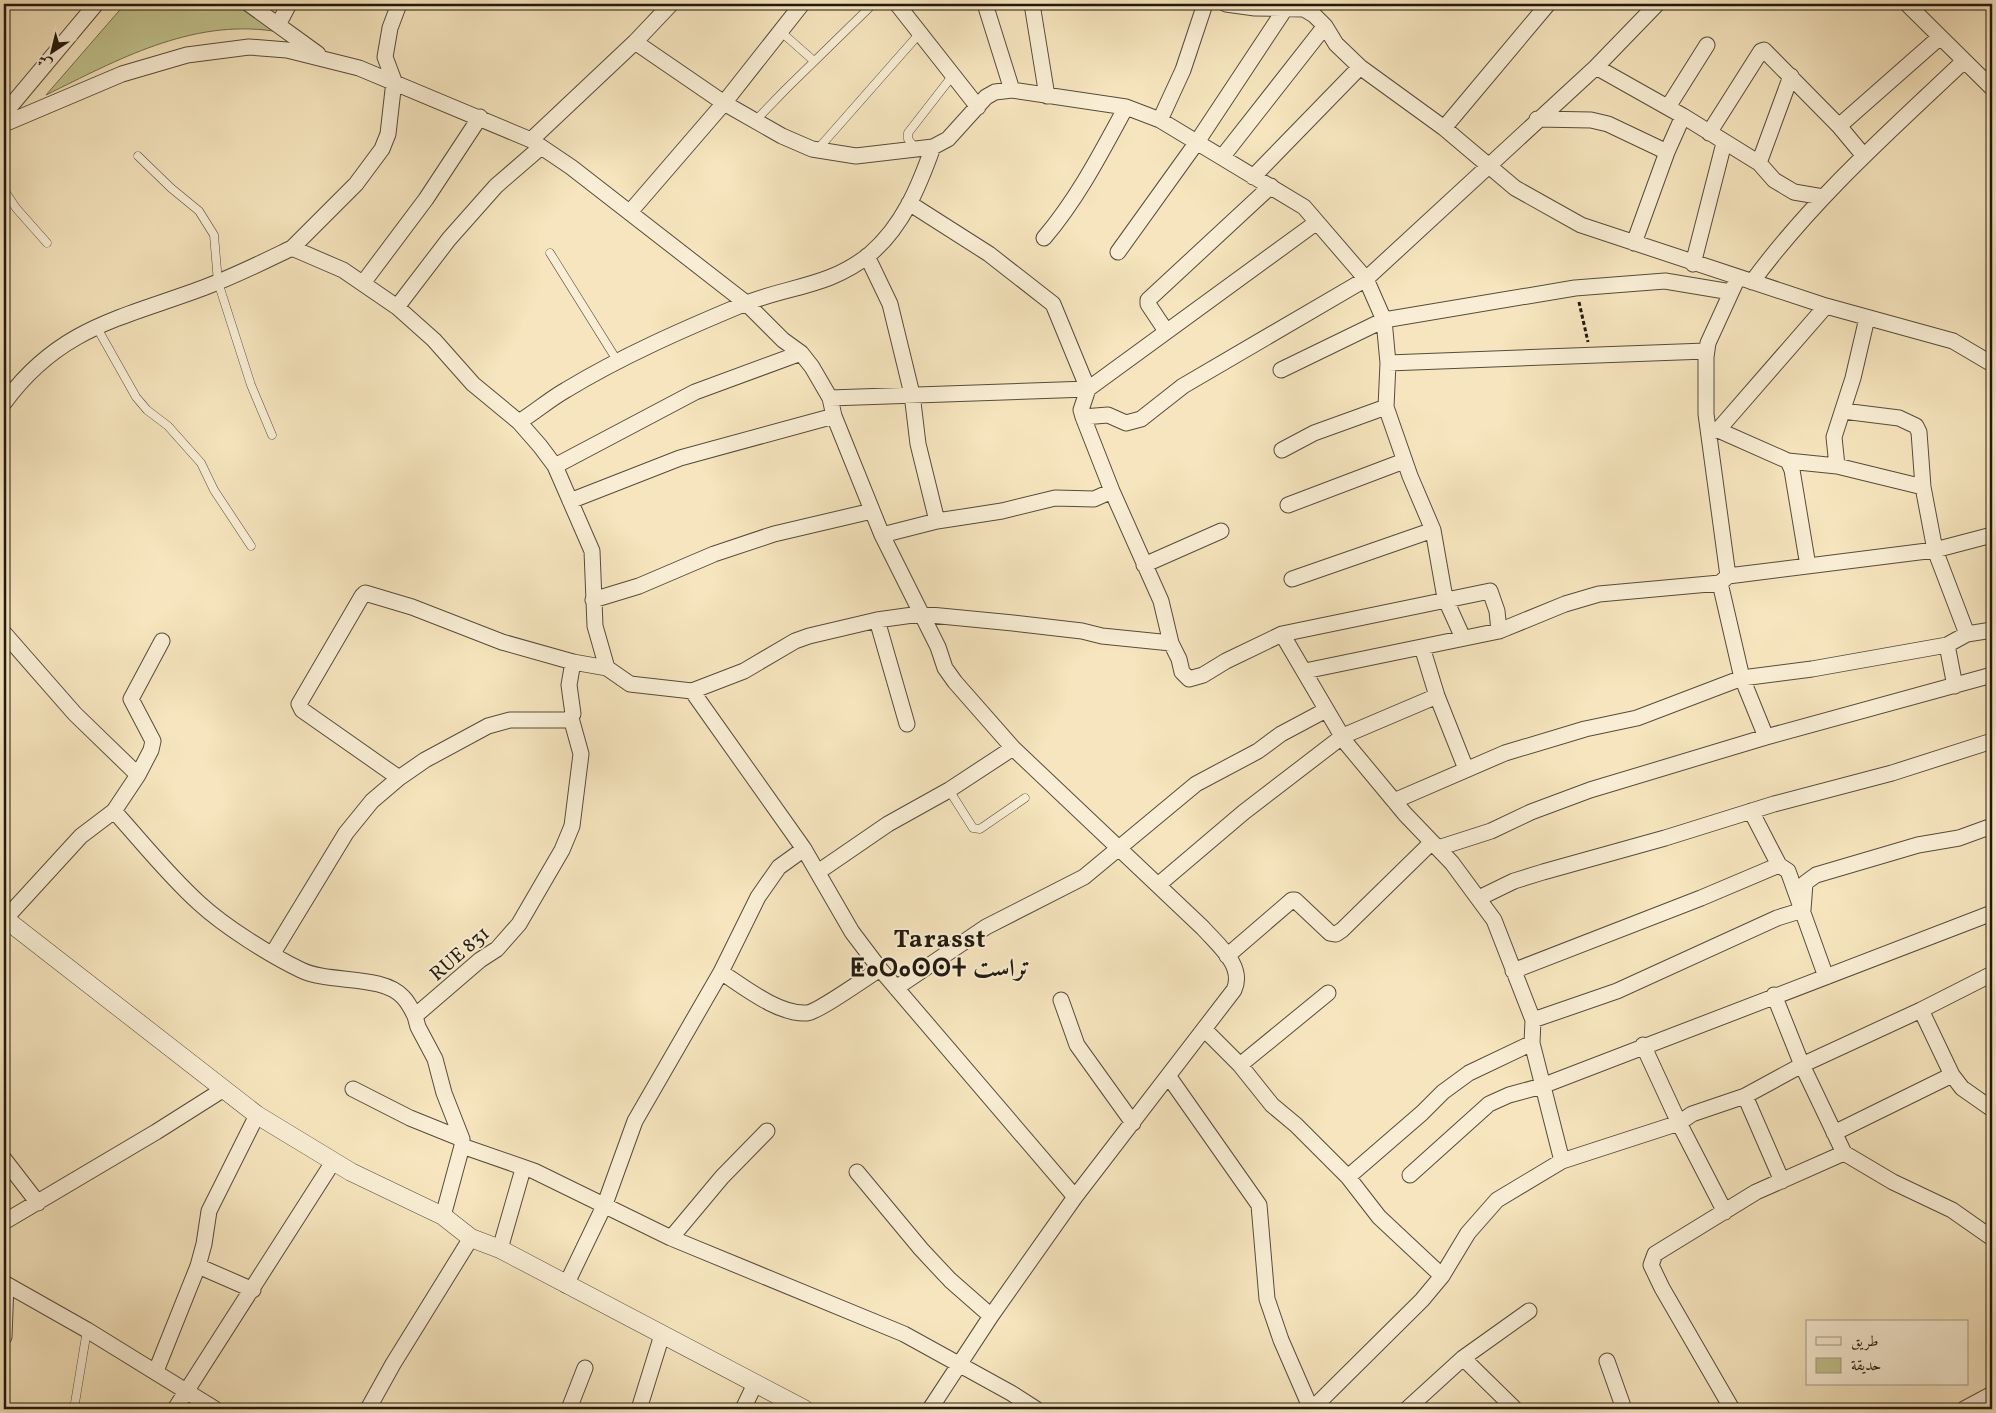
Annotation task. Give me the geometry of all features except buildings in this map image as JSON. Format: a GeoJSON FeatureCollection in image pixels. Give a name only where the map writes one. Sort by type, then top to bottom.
{"type":"FeatureCollection","features":[{"type":"Feature","properties":{"kind":"street"},"geometry":{"type":"LineString","coordinates":[[4,114],[96,4]]}},
{"type":"Feature","properties":{"kind":"street"},"geometry":{"type":"LineString","coordinates":[[248,4],[323,58]]}},
{"type":"Feature","properties":{"kind":"street"},"geometry":{"type":"LineString","coordinates":[[278,24],[290,4]]}},
{"type":"Feature","properties":{"kind":"street"},"geometry":{"type":"LineString","coordinates":[[4,403],[38,364],[64,344],[96,326],[218,282],[292,248],[356,184],[382,148],[388,134],[394,81],[385,57],[390,28],[399,4]]}},
{"type":"Feature","properties":{"kind":"street"},"geometry":{"type":"LineString","coordinates":[[397,307],[449,239],[496,186],[671,4]]}},
{"type":"Feature","properties":{"kind":"street"},"geometry":{"type":"LineString","coordinates":[[630,212],[724,103],[802,4]]}},
{"type":"Feature","properties":{"kind":"street"},"geometry":{"type":"LineString","coordinates":[[897,4],[978,108]]}},
{"type":"Feature","properties":{"kind":"street"},"geometry":{"type":"LineString","coordinates":[[985,4],[1012,90]]}},
{"type":"Feature","properties":{"kind":"street"},"geometry":{"type":"LineString","coordinates":[[1032,4],[1047,96]]}},
{"type":"Feature","properties":{"kind":"street"},"geometry":{"type":"LineString","coordinates":[[1160,120],[1183,70],[1205,4]]}},
{"type":"Feature","properties":{"kind":"street"},"geometry":{"type":"LineString","coordinates":[[1228,4],[1304,9],[1314,15],[1336,44],[1360,68],[1444,128],[1487,167],[1514,188],[1581,225],[1693,264],[1740,284],[1953,341],[1992,364]]}},
{"type":"Feature","properties":{"kind":"street"},"geometry":{"type":"LineString","coordinates":[[1444,128],[1548,4]]}},
{"type":"Feature","properties":{"kind":"street"},"geometry":{"type":"LineString","coordinates":[[1082,417],[1108,415],[1126,423],[1141,419],[1183,386],[1366,279],[1537,119],[1596,67],[1657,4]]}},
{"type":"Feature","properties":{"kind":"street"},"geometry":{"type":"LineString","coordinates":[[1906,4],[1964,61],[1990,80]]}},
{"type":"Feature","properties":{"kind":"street"},"geometry":{"type":"LineString","coordinates":[[1118,252],[1197,142],[1285,9]]}},
{"type":"Feature","properties":{"kind":"street"},"geometry":{"type":"LineString","coordinates":[[1223,156],[1324,26]]}},
{"type":"Feature","properties":{"kind":"street"},"geometry":{"type":"LineString","coordinates":[[1839,126],[1940,37]]}},
{"type":"Feature","properties":{"kind":"street"},"geometry":{"type":"LineString","coordinates":[[635,42],[724,103],[782,136],[818,150],[856,156],[933,147],[948,139],[986,97],[995,92],[1012,90],[1126,107],[1160,120],[1223,156],[1304,208],[1366,279],[1384,320],[1388,363],[1386,407],[1404,461],[1434,530],[1445,598],[1463,638]]}},
{"type":"Feature","properties":{"kind":"street"},"geometry":{"type":"LineString","coordinates":[[1668,107],[1708,45]]}},
{"type":"Feature","properties":{"kind":"street"},"geometry":{"type":"LineString","coordinates":[[4,124],[122,74],[187,55],[249,47],[287,50],[323,58],[394,81],[480,117],[536,144],[630,212],[746,303],[783,340],[801,353],[830,398],[834,416],[882,535],[938,647],[945,668],[1013,748],[1121,848],[1203,928],[1237,971],[1238,981],[1234,990],[1170,1076],[1075,1197],[991,1316],[930,1409]]}},
{"type":"Feature","properties":{"kind":"street"},"geometry":{"type":"LineString","coordinates":[[1709,133],[1761,51],[1766,51],[1839,126],[1864,156]]}},
{"type":"Feature","properties":{"kind":"street"},"geometry":{"type":"LineString","coordinates":[[1766,737],[1742,678],[1724,579],[1714,432],[1706,414],[1706,351],[1740,284],[1864,156],[1964,61]]}},
{"type":"Feature","properties":{"kind":"street"},"geometry":{"type":"LineString","coordinates":[[1596,67],[1668,107],[1759,163],[1774,180],[1794,192],[1823,197]]}},
{"type":"Feature","properties":{"kind":"street"},"geometry":{"type":"LineString","coordinates":[[1253,177],[1360,68]]}},
{"type":"Feature","properties":{"kind":"street"},"geometry":{"type":"LineString","coordinates":[[1759,163],[1790,76]]}},
{"type":"Feature","properties":{"kind":"street"},"geometry":{"type":"LineString","coordinates":[[1044,238],[1068,209],[1082,187],[1126,107]]}},
{"type":"Feature","properties":{"kind":"street"},"geometry":{"type":"LineString","coordinates":[[1634,243],[1667,152],[1683,116]]}},
{"type":"Feature","properties":{"kind":"street"},"geometry":{"type":"LineString","coordinates":[[363,283],[426,199],[480,117]]}},
{"type":"Feature","properties":{"kind":"street"},"geometry":{"type":"LineString","coordinates":[[1537,119],[1584,120],[1608,124],[1667,152]]}},
{"type":"Feature","properties":{"kind":"street"},"geometry":{"type":"LineString","coordinates":[[1693,264],[1724,143]]}},
{"type":"Feature","properties":{"kind":"street"},"geometry":{"type":"LineString","coordinates":[[519,422],[565,390],[618,362],[746,303],[814,285],[848,270],[867,256],[890,233],[916,193],[933,147]]}},
{"type":"Feature","properties":{"kind":"street"},"geometry":{"type":"LineString","coordinates":[[1166,331],[1148,304],[1148,300],[1271,186]]}},
{"type":"Feature","properties":{"kind":"street"},"geometry":{"type":"LineString","coordinates":[[909,203],[989,254],[1046,297],[1058,313],[1088,389]]}},
{"type":"Feature","properties":{"kind":"street"},"geometry":{"type":"LineString","coordinates":[[1317,222],[1088,389],[1081,410],[1082,417],[1112,491],[1161,601],[1170,642],[1179,659],[1182,672],[1189,679],[1203,675],[1226,661],[1282,634],[1445,598],[1490,591],[1497,610],[1500,631]]}},
{"type":"Feature","properties":{"kind":"street"},"geometry":{"type":"LineString","coordinates":[[292,248],[344,270],[397,307],[434,340],[473,384],[519,422],[555,466],[592,550],[593,600],[596,626],[607,668]]}},
{"type":"Feature","properties":{"kind":"street"},"geometry":{"type":"LineString","coordinates":[[867,256],[890,304],[912,394],[918,444],[937,521]]}},
{"type":"Feature","properties":{"kind":"street"},"geometry":{"type":"LineString","coordinates":[[1281,370],[1384,320],[1575,288],[1665,281],[1740,284]]}},
{"type":"Feature","properties":{"kind":"street"},"geometry":{"type":"LineString","coordinates":[[1714,432],[1826,306]]}},
{"type":"Feature","properties":{"kind":"street"},"geometry":{"type":"LineString","coordinates":[[1837,466],[1834,437],[1843,411],[1867,318]]}},
{"type":"Feature","properties":{"kind":"street"},"geometry":{"type":"LineString","coordinates":[[1388,363],[1706,351]]}},
{"type":"Feature","properties":{"kind":"street"},"geometry":{"type":"LineString","coordinates":[[555,466],[695,392],[801,353]]}},
{"type":"Feature","properties":{"kind":"street"},"geometry":{"type":"LineString","coordinates":[[830,398],[1088,389]]}},
{"type":"Feature","properties":{"kind":"street"},"geometry":{"type":"LineString","coordinates":[[1282,450],[1314,433],[1386,407]]}},
{"type":"Feature","properties":{"kind":"street"},"geometry":{"type":"LineString","coordinates":[[1843,411],[1899,418],[1916,426],[1919,432],[1923,486],[1935,550],[1967,634]]}},
{"type":"Feature","properties":{"kind":"street"},"geometry":{"type":"LineString","coordinates":[[570,501],[680,458],[834,416]]}},
{"type":"Feature","properties":{"kind":"street"},"geometry":{"type":"LineString","coordinates":[[1714,432],[1788,461],[1837,466],[1923,486]]}},
{"type":"Feature","properties":{"kind":"street"},"geometry":{"type":"LineString","coordinates":[[1288,505],[1404,461]]}},
{"type":"Feature","properties":{"kind":"street"},"geometry":{"type":"LineString","coordinates":[[1788,461],[1792,470],[1808,566]]}},
{"type":"Feature","properties":{"kind":"street"},"geometry":{"type":"LineString","coordinates":[[882,535],[937,521],[1002,511],[1055,498],[1094,499],[1112,491]]}},
{"type":"Feature","properties":{"kind":"street"},"geometry":{"type":"LineString","coordinates":[[593,600],[639,586],[714,554],[774,534],[872,511]]}},
{"type":"Feature","properties":{"kind":"street"},"geometry":{"type":"LineString","coordinates":[[1292,579],[1434,530]]}},
{"type":"Feature","properties":{"kind":"street"},"geometry":{"type":"LineString","coordinates":[[1144,565],[1221,531]]}},
{"type":"Feature","properties":{"kind":"street"},"geometry":{"type":"LineString","coordinates":[[1305,671],[1500,631],[1565,604],[1599,594],[1935,550],[1992,535]]}},
{"type":"Feature","properties":{"kind":"street"},"geometry":{"type":"LineString","coordinates":[[399,778],[302,710],[300,704],[365,593],[412,607],[502,642],[573,662],[607,668],[630,684],[692,691],[744,671],[795,641],[821,632],[877,620],[920,614],[1013,622],[1102,636],[1170,642]]}},
{"type":"Feature","properties":{"kind":"street"},"geometry":{"type":"LineString","coordinates":[[877,620],[907,724]]}},
{"type":"Feature","properties":{"kind":"street"},"geometry":{"type":"LineString","coordinates":[[1394,800],[1466,768],[1546,739],[1643,715],[1742,678],[1812,669],[1947,645],[1967,634],[1992,630]]}},
{"type":"Feature","properties":{"kind":"street"},"geometry":{"type":"LineString","coordinates":[[4,634],[74,714],[138,775]]}},
{"type":"Feature","properties":{"kind":"street"},"geometry":{"type":"LineString","coordinates":[[1282,634],[1346,743],[1479,898],[1503,940],[1513,971],[1533,1020],[1532,1043],[1562,1161]]}},
{"type":"Feature","properties":{"kind":"street"},"geometry":{"type":"LineString","coordinates":[[162,641],[131,698],[153,741],[151,750],[138,775],[114,811],[81,836],[4,919],[257,1115],[333,1162],[443,1216],[471,1238],[500,1249],[799,1408]]}},
{"type":"Feature","properties":{"kind":"street"},"geometry":{"type":"LineString","coordinates":[[1947,645],[1955,686]]}},
{"type":"Feature","properties":{"kind":"street"},"geometry":{"type":"LineString","coordinates":[[1422,647],[1437,696],[1466,768]]}},
{"type":"Feature","properties":{"kind":"street","name":"RUE 831"},"geometry":{"type":"LineString","coordinates":[[415,1016],[480,960],[497,949],[519,924],[562,850],[572,826],[581,754],[571,718],[573,714],[570,685],[573,662]]}},
{"type":"Feature","properties":{"kind":"street"},"geometry":{"type":"LineString","coordinates":[[1227,956],[1292,900],[1295,900],[1330,933],[1336,934],[1435,845],[1491,831],[1531,812],[1590,790],[1766,737],[1992,675]]}},
{"type":"Feature","properties":{"kind":"street"},"geometry":{"type":"LineString","coordinates":[[692,691],[804,849],[852,932],[880,969],[1075,1197]]}},
{"type":"Feature","properties":{"kind":"street"},"geometry":{"type":"LineString","coordinates":[[1158,885],[1244,812],[1343,736],[1437,696]]}},
{"type":"Feature","properties":{"kind":"street"},"geometry":{"type":"LineString","coordinates":[[896,988],[986,927],[1084,877],[1196,784],[1326,710]]}},
{"type":"Feature","properties":{"kind":"street"},"geometry":{"type":"LineString","coordinates":[[273,953],[346,833],[372,800],[399,778],[432,756],[488,726],[510,720],[568,720],[571,718]]}},
{"type":"Feature","properties":{"kind":"street"},"geometry":{"type":"LineString","coordinates":[[1479,898],[1514,881],[1665,838],[1751,811],[1892,773],[1992,741]]}},
{"type":"Feature","properties":{"kind":"street"},"geometry":{"type":"LineString","coordinates":[[818,872],[888,824],[949,790],[1013,748]]}},
{"type":"Feature","properties":{"kind":"street"},"geometry":{"type":"LineString","coordinates":[[114,811],[201,905],[241,934],[302,970],[317,975],[380,984],[403,996],[415,1016],[418,1027],[434,1059],[462,1143],[443,1216]]}},
{"type":"Feature","properties":{"kind":"street"},"geometry":{"type":"LineString","coordinates":[[1751,811],[1779,865],[1788,871],[1826,977]]}},
{"type":"Feature","properties":{"kind":"street"},"geometry":{"type":"LineString","coordinates":[[1803,910],[1805,883],[1816,875],[1918,845],[1959,838],[1992,826]]}},
{"type":"Feature","properties":{"kind":"street"},"geometry":{"type":"LineString","coordinates":[[566,1285],[605,1204],[635,1121],[722,972],[763,889],[779,867],[804,849]]}},
{"type":"Feature","properties":{"kind":"street"},"geometry":{"type":"LineString","coordinates":[[1513,971],[1702,898],[1779,865]]}},
{"type":"Feature","properties":{"kind":"street"},"geometry":{"type":"LineString","coordinates":[[1533,1020],[1616,991],[1777,918],[1803,910]]}},
{"type":"Feature","properties":{"kind":"street"},"geometry":{"type":"LineString","coordinates":[[1410,1175],[1490,1104],[1509,1095],[1542,1086],[1643,1045],[1992,913]]}},
{"type":"Feature","properties":{"kind":"street"},"geometry":{"type":"LineString","coordinates":[[722,972],[766,1000],[792,1011],[809,1013],[880,969]]}},
{"type":"Feature","properties":{"kind":"street"},"geometry":{"type":"LineString","coordinates":[[1170,1076],[1259,1205],[1267,1299],[1281,1340],[1311,1409],[1422,1300],[1442,1276],[1468,1232],[1498,1200],[1562,1161],[1679,1123],[1692,1114],[1745,1096],[1802,1065],[1921,1010],[1992,974]]}},
{"type":"Feature","properties":{"kind":"street"},"geometry":{"type":"LineString","coordinates":[[1240,1065],[1328,993]]}},
{"type":"Feature","properties":{"kind":"street"},"geometry":{"type":"LineString","coordinates":[[1774,995],[1802,1065],[1844,1153],[1893,1182],[1952,1210],[1992,1238]]}},
{"type":"Feature","properties":{"kind":"street"},"geometry":{"type":"LineString","coordinates":[[1061,1000],[1077,1045],[1133,1123]]}},
{"type":"Feature","properties":{"kind":"street"},"geometry":{"type":"LineString","coordinates":[[1921,1010],[1952,1075],[1962,1088],[1992,1109]]}},
{"type":"Feature","properties":{"kind":"street"},"geometry":{"type":"LineString","coordinates":[[1204,1029],[1240,1065],[1272,1106],[1296,1125],[1348,1177],[1378,1218],[1442,1276]]}},
{"type":"Feature","properties":{"kind":"street"},"geometry":{"type":"LineString","coordinates":[[1348,1177],[1422,1113],[1443,1092],[1469,1073],[1532,1043]]}},
{"type":"Feature","properties":{"kind":"street"},"geometry":{"type":"LineString","coordinates":[[1643,1045],[1679,1123],[1725,1212]]}},
{"type":"Feature","properties":{"kind":"street"},"geometry":{"type":"LineString","coordinates":[[1834,1133],[1952,1075]]}},
{"type":"Feature","properties":{"kind":"street"},"geometry":{"type":"LineString","coordinates":[[4,1222],[224,1089]]}},
{"type":"Feature","properties":{"kind":"street"},"geometry":{"type":"LineString","coordinates":[[353,1089],[462,1143],[523,1169],[534,1171],[605,1204],[671,1238],[904,1334],[1011,1393],[1036,1409]]}},
{"type":"Feature","properties":{"kind":"street"},"geometry":{"type":"LineString","coordinates":[[1745,1096],[1782,1181]]}},
{"type":"Feature","properties":{"kind":"street"},"geometry":{"type":"LineString","coordinates":[[156,1371],[198,1266],[204,1244],[208,1211],[257,1115]]}},
{"type":"Feature","properties":{"kind":"street"},"geometry":{"type":"LineString","coordinates":[[671,1238],[722,1177],[767,1131]]}},
{"type":"Feature","properties":{"kind":"street"},"geometry":{"type":"LineString","coordinates":[[1732,1409],[1651,1265],[1655,1254],[1666,1245],[1725,1212],[1756,1192],[1844,1153]]}},
{"type":"Feature","properties":{"kind":"street"},"geometry":{"type":"LineString","coordinates":[[4,1158],[38,1203]]}},
{"type":"Feature","properties":{"kind":"street"},"geometry":{"type":"LineString","coordinates":[[175,1409],[253,1290],[333,1162]]}},
{"type":"Feature","properties":{"kind":"street"},"geometry":{"type":"LineString","coordinates":[[500,1249],[523,1169]]}},
{"type":"Feature","properties":{"kind":"street"},"geometry":{"type":"LineString","coordinates":[[857,1172],[926,1255],[950,1280],[991,1316]]}},
{"type":"Feature","properties":{"kind":"street"},"geometry":{"type":"LineString","coordinates":[[368,1409],[393,1364],[471,1238]]}},
{"type":"Feature","properties":{"kind":"street"},"geometry":{"type":"LineString","coordinates":[[198,1266],[253,1290]]}},
{"type":"Feature","properties":{"kind":"street"},"geometry":{"type":"LineString","coordinates":[[4,1337],[5,1284],[156,1371],[215,1409]]}},
{"type":"Feature","properties":{"kind":"street"},"geometry":{"type":"LineString","coordinates":[[1407,1409],[1463,1358],[1528,1311]]}},
{"type":"Feature","properties":{"kind":"street"},"geometry":{"type":"LineString","coordinates":[[639,1409],[662,1335]]}},
{"type":"Feature","properties":{"kind":"street"},"geometry":{"type":"LineString","coordinates":[[1463,1358],[1516,1409]]}},
{"type":"Feature","properties":{"kind":"street"},"geometry":{"type":"LineString","coordinates":[[1607,1361],[1624,1409]]}},
{"type":"Feature","properties":{"kind":"street"},"geometry":{"type":"LineString","coordinates":[[569,1409],[585,1368]]}},
{"type":"Feature","properties":{"kind":"street"},"geometry":{"type":"LineString","coordinates":[[743,1409],[755,1384]]}},
{"type":"Feature","properties":{"kind":"street"},"geometry":{"type":"LineString","coordinates":[[1964,1409],[1992,1394]]}},
{"type":"Feature","properties":{"kind":"lane"},"geometry":{"type":"LineString","coordinates":[[755,121],[874,4]]}},
{"type":"Feature","properties":{"kind":"lane"},"geometry":{"type":"LineString","coordinates":[[780,31],[814,61]]}},
{"type":"Feature","properties":{"kind":"lane"},"geometry":{"type":"LineString","coordinates":[[818,150],[920,34]]}},
{"type":"Feature","properties":{"kind":"lane"},"geometry":{"type":"LineString","coordinates":[[916,149],[908,139],[908,133],[952,75]]}},
{"type":"Feature","properties":{"kind":"lane"},"geometry":{"type":"LineString","coordinates":[[138,156],[199,211],[214,235],[217,249],[218,282],[251,385],[272,434]]}},
{"type":"Feature","properties":{"kind":"lane"},"geometry":{"type":"LineString","coordinates":[[4,190],[16,208],[47,243]]}},
{"type":"Feature","properties":{"kind":"lane"},"geometry":{"type":"LineString","coordinates":[[550,253],[572,285],[618,362]]}},
{"type":"Feature","properties":{"kind":"lane"},"geometry":{"type":"LineString","coordinates":[[96,326],[136,396],[147,410],[172,431],[200,463],[214,490],[251,546]]}},
{"type":"Feature","properties":{"kind":"lane"},"geometry":{"type":"LineString","coordinates":[[949,790],[973,828],[980,829],[1025,798]]}},
{"type":"Feature","properties":{"kind":"lane"},"geometry":{"type":"LineString","coordinates":[[74,1409],[87,1330]]}},
{"type":"Feature","properties":{"kind":"path"},"geometry":{"type":"LineString","coordinates":[[1575,288],[1591,355]]}},
{"type":"Feature","properties":{"kind":"green space"},"geometry":{"type":"Polygon","coordinates":[[[125,4],[235,4],[273,31],[243,29],[213,31],[155,45],[127,56],[46,95],[125,4]]]}},
{"type":"Feature","properties":{"kind":"district","name":"Tarasst ⵟⴰⵔⴰⵙⵙⵜ تراست"},"geometry":{"type":"Point","coordinates":[940,952]}}]}
